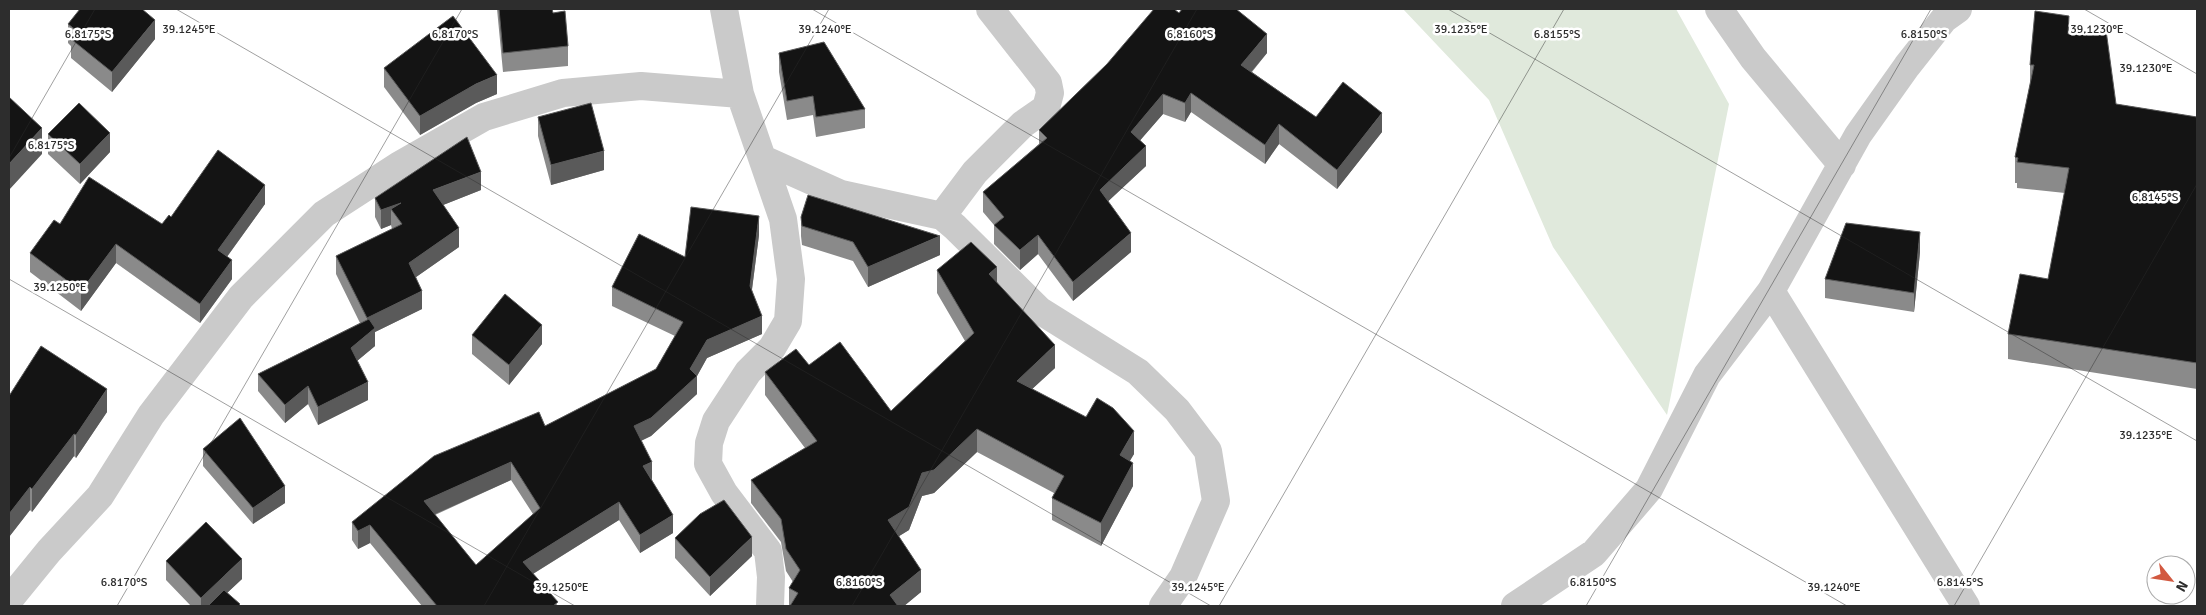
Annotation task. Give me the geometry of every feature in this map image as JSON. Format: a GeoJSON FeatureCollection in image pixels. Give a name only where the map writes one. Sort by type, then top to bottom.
{"type":"FeatureCollection","features":[{"type":"Feature","properties":{"kind":"street"},"geometry":{"type":"LineString","coordinates":[[724,9],[740,94],[783,219],[791,279],[788,322],[772,348],[748,372],[716,421],[708,443],[708,464],[724,493],[768,551],[771,577],[770,606]]}},
{"type":"Feature","properties":{"kind":"street"},"geometry":{"type":"LineString","coordinates":[[942,216],[975,172],[1023,124],[1046,108],[1050,93],[1048,83],[990,9]]}},
{"type":"Feature","properties":{"kind":"street"},"geometry":{"type":"LineString","coordinates":[[1719,9],[1753,58],[1842,165]]}},
{"type":"Feature","properties":{"kind":"street"},"geometry":{"type":"LineString","coordinates":[[1515,606],[1594,553],[1649,489],[1707,375],[1771,291],[1858,136],[1907,66],[1944,19],[1958,9]]}},
{"type":"Feature","properties":{"kind":"street"},"geometry":{"type":"LineString","coordinates":[[9,600],[49,551],[100,496],[150,415],[241,297],[324,214],[398,166],[484,117],[563,93],[641,86],[740,94]]}},
{"type":"Feature","properties":{"kind":"street"},"geometry":{"type":"LineString","coordinates":[[763,159],[841,194],[942,216],[956,227],[1039,310],[1138,372],[1177,410],[1208,451],[1216,501],[1183,578],[1163,606]]}},
{"type":"Feature","properties":{"kind":"street"},"geometry":{"type":"LineString","coordinates":[[1771,291],[1966,606]]}},
{"type":"Feature","properties":{"kind":"shaded area"},"geometry":{"type":"Polygon","coordinates":[[[1403,9],[1676,9],[1729,104],[1667,415],[1553,247],[1489,100],[1403,9]]]}},
{"type":"Feature","properties":{"kind":"building"},"geometry":{"type":"Polygon","coordinates":[[[80,9],[142,9],[155,20],[112,72],[71,39],[77,31],[68,24],[80,9]]]}},
{"type":"Feature","properties":{"kind":"building"},"geometry":{"type":"Polygon","coordinates":[[[499,9],[552,9],[553,13],[565,11],[568,46],[503,53],[499,9]]]}},
{"type":"Feature","properties":{"kind":"building"},"geometry":{"type":"Polygon","coordinates":[[[1154,9],[1174,9],[1179,13],[1182,9],[1236,9],[1267,34],[1241,65],[1316,117],[1343,82],[1382,113],[1337,170],[1279,124],[1265,145],[1191,93],[1185,103],[1163,94],[1131,132],[1146,146],[1100,190],[1131,233],[1073,282],[1038,235],[1020,250],[994,225],[1004,217],[983,192],[1047,138],[1039,130],[1107,64],[1154,9]]]}},
{"type":"Feature","properties":{"kind":"building"},"geometry":{"type":"Polygon","coordinates":[[[2035,11],[2069,16],[2068,34],[2106,30],[2116,104],[2197,117],[2197,363],[2008,334],[2020,274],[2048,279],[2069,168],[2017,162],[2018,158],[2015,157],[2034,65],[2030,65],[2035,11]]]}},
{"type":"Feature","properties":{"kind":"building"},"geometry":{"type":"Polygon","coordinates":[[[453,16],[497,75],[476,84],[420,116],[384,68],[453,16]]]}},
{"type":"Feature","properties":{"kind":"building"},"geometry":{"type":"Polygon","coordinates":[[[824,42],[865,109],[816,117],[813,96],[787,101],[779,53],[824,42]]]}},
{"type":"Feature","properties":{"kind":"building"},"geometry":{"type":"Polygon","coordinates":[[[9,97],[42,128],[9,164],[9,97]]]}},
{"type":"Feature","properties":{"kind":"building"},"geometry":{"type":"Polygon","coordinates":[[[79,103],[110,133],[80,164],[48,134],[79,103]]]}},
{"type":"Feature","properties":{"kind":"building"},"geometry":{"type":"Polygon","coordinates":[[[591,103],[604,151],[551,165],[538,117],[591,103]]]}},
{"type":"Feature","properties":{"kind":"building"},"geometry":{"type":"Polygon","coordinates":[[[467,137],[481,172],[433,190],[459,228],[409,263],[422,291],[367,318],[336,256],[402,224],[391,209],[401,203],[381,210],[375,198],[467,137]]]}},
{"type":"Feature","properties":{"kind":"building"},"geometry":{"type":"Polygon","coordinates":[[[218,150],[265,185],[218,250],[232,260],[200,304],[116,244],[81,291],[30,253],[54,220],[60,224],[89,177],[162,224],[169,215],[171,217],[218,150]]]}},
{"type":"Feature","properties":{"kind":"building"},"geometry":{"type":"Polygon","coordinates":[[[808,195],[940,236],[868,267],[853,242],[802,226],[801,217],[808,195]]]}},
{"type":"Feature","properties":{"kind":"building"},"geometry":{"type":"Polygon","coordinates":[[[691,207],[759,216],[750,286],[762,316],[707,340],[690,369],[697,376],[651,418],[634,426],[652,462],[643,466],[673,515],[640,535],[619,502],[523,562],[558,602],[553,606],[437,606],[370,525],[358,531],[352,522],[434,456],[539,412],[545,426],[656,369],[683,322],[612,287],[639,234],[685,257],[691,207]],[[511,462],[424,501],[476,565],[540,508],[511,462]]]}},
{"type":"Feature","properties":{"kind":"building"},"geometry":{"type":"Polygon","coordinates":[[[1846,223],[1920,232],[1914,293],[1825,279],[1846,223]]]}},
{"type":"Feature","properties":{"kind":"building"},"geometry":{"type":"Polygon","coordinates":[[[971,242],[997,267],[989,274],[1055,345],[1017,381],[1086,417],[1097,398],[1113,408],[1134,431],[1120,455],[1133,463],[1101,523],[1052,498],[1064,476],[977,429],[934,470],[922,473],[909,507],[888,520],[921,570],[890,595],[898,606],[790,606],[798,593],[789,588],[800,570],[786,549],[781,519],[751,480],[817,441],[765,372],[796,349],[809,365],[840,342],[891,411],[974,333],[937,270],[971,242]]]}},
{"type":"Feature","properties":{"kind":"building"},"geometry":{"type":"Polygon","coordinates":[[[505,294],[542,325],[509,365],[472,335],[505,294]]]}},
{"type":"Feature","properties":{"kind":"building"},"geometry":{"type":"Polygon","coordinates":[[[369,319],[375,328],[351,348],[368,382],[318,407],[308,386],[285,405],[258,374],[369,319]]]}},
{"type":"Feature","properties":{"kind":"building"},"geometry":{"type":"Polygon","coordinates":[[[41,346],[107,389],[76,435],[74,434],[32,489],[30,487],[9,514],[9,396],[41,346]]]}},
{"type":"Feature","properties":{"kind":"building"},"geometry":{"type":"Polygon","coordinates":[[[240,418],[285,486],[253,508],[203,449],[240,418]]]}},
{"type":"Feature","properties":{"kind":"building"},"geometry":{"type":"Polygon","coordinates":[[[724,500],[752,537],[710,577],[675,538],[700,514],[724,500]]]}},
{"type":"Feature","properties":{"kind":"building"},"geometry":{"type":"Polygon","coordinates":[[[206,522],[242,559],[201,598],[166,561],[206,522]]]}},
{"type":"Feature","properties":{"kind":"building"},"geometry":{"type":"Polygon","coordinates":[[[224,590],[240,604],[238,606],[208,606],[224,590]]]}}]}
